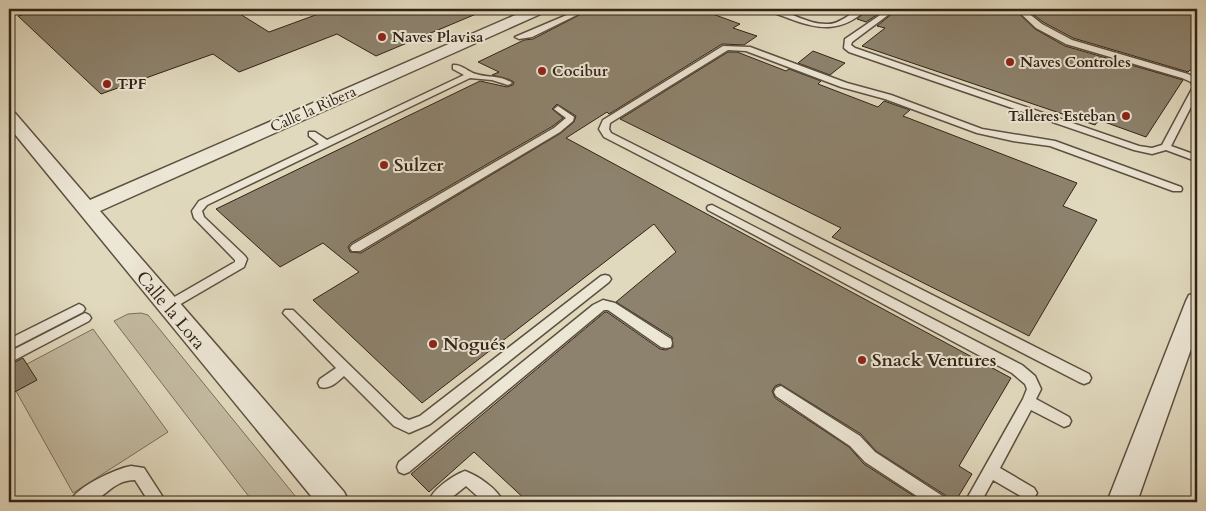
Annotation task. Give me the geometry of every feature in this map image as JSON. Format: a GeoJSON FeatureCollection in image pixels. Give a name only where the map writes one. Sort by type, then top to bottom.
{"type":"FeatureCollection","features":[{"type":"Feature","properties":{"kind":"street","name":"Calle la Ribera"},"geometry":{"type":"LineString","coordinates":[[87,209],[540,9]]}},
{"type":"Feature","properties":{"kind":"street","name":"Calle la Lora"},"geometry":{"type":"LineString","coordinates":[[9,117],[334,502]]}},
{"type":"Feature","properties":{"kind":"street"},"geometry":{"type":"LineString","coordinates":[[1122,502],[1197,301]]}},
{"type":"Feature","properties":{"kind":"lane"},"geometry":{"type":"LineString","coordinates":[[301,12],[310,9]]}},
{"type":"Feature","properties":{"kind":"lane"},"geometry":{"type":"LineString","coordinates":[[519,37],[528,36],[586,9]]}},
{"type":"Feature","properties":{"kind":"lane"},"geometry":{"type":"LineString","coordinates":[[770,9],[817,25],[830,26],[864,9]]}},
{"type":"Feature","properties":{"kind":"lane"},"geometry":{"type":"LineString","coordinates":[[893,9],[848,41],[847,46],[862,53],[1137,148],[1152,151],[1166,147],[1194,157]]}},
{"type":"Feature","properties":{"kind":"lane"},"geometry":{"type":"LineString","coordinates":[[1019,9],[1038,26],[1069,42],[1185,76],[1195,81],[1197,87],[1166,147]]}},
{"type":"Feature","properties":{"kind":"lane"},"geometry":{"type":"LineString","coordinates":[[1193,9],[1197,10]]}},
{"type":"Feature","properties":{"kind":"lane"},"geometry":{"type":"LineString","coordinates":[[1084,378],[607,135],[604,129],[606,122],[726,48],[736,47],[747,49],[844,85],[888,97],[980,131],[1052,143],[1178,189]]}},
{"type":"Feature","properties":{"kind":"lane"},"geometry":{"type":"LineString","coordinates":[[456,67],[470,75],[480,78],[493,78],[508,83]]}},
{"type":"Feature","properties":{"kind":"lane"},"geometry":{"type":"LineString","coordinates":[[168,306],[240,264],[241,260],[199,218],[197,211],[203,202],[470,75]]}},
{"type":"Feature","properties":{"kind":"lane"},"geometry":{"type":"LineString","coordinates":[[356,248],[557,130],[570,119],[570,117],[558,109]]}},
{"type":"Feature","properties":{"kind":"lane"},"geometry":{"type":"LineString","coordinates":[[312,134],[326,144]]}},
{"type":"Feature","properties":{"kind":"lane"},"geometry":{"type":"LineString","coordinates":[[712,208],[1017,369],[1030,380],[1034,389],[1028,402],[973,502]]}},
{"type":"Feature","properties":{"kind":"lane"},"geometry":{"type":"LineString","coordinates":[[289,314],[399,422],[409,427],[425,420],[605,279]]}},
{"type":"Feature","properties":{"kind":"lane"},"geometry":{"type":"LineString","coordinates":[[404,467],[603,305],[611,306],[666,343]]}},
{"type":"Feature","properties":{"kind":"lane"},"geometry":{"type":"LineString","coordinates":[[9,345],[82,314],[9,358]]}},
{"type":"Feature","properties":{"kind":"lane"},"geometry":{"type":"LineString","coordinates":[[325,383],[345,369]]}},
{"type":"Feature","properties":{"kind":"lane"},"geometry":{"type":"LineString","coordinates":[[780,392],[855,441],[870,457],[939,502]]}},
{"type":"Feature","properties":{"kind":"lane"},"geometry":{"type":"LineString","coordinates":[[1028,402],[1064,422]]}},
{"type":"Feature","properties":{"kind":"lane"},"geometry":{"type":"LineString","coordinates":[[990,470],[1029,493]]}},
{"type":"Feature","properties":{"kind":"lane"},"geometry":{"type":"LineString","coordinates":[[78,502],[117,476],[129,471],[139,472],[158,502]]}},
{"type":"Feature","properties":{"kind":"lane"},"geometry":{"type":"LineString","coordinates":[[437,500],[465,478],[472,481],[495,502]]}},
{"type":"Feature","properties":{"kind":"shaded area"},"geometry":{"type":"Polygon","coordinates":[[[141,313],[148,315],[300,502],[253,502],[114,321],[128,314],[141,313]]]}},
{"type":"Feature","properties":{"kind":"shaded area"},"geometry":{"type":"Polygon","coordinates":[[[93,329],[168,432],[73,493],[16,391],[27,364],[93,329]]]}},
{"type":"Feature","properties":{"kind":"building"},"geometry":{"type":"Polygon","coordinates":[[[42,9],[232,9],[269,32],[332,9],[488,9],[376,56],[337,34],[239,72],[213,54],[101,94],[18,16],[42,9]]]}},
{"type":"Feature","properties":{"kind":"building"},"geometry":{"type":"Polygon","coordinates":[[[591,9],[699,9],[740,24],[733,28],[757,36],[744,45],[722,44],[609,114],[607,112],[566,138],[1011,378],[959,466],[972,474],[955,502],[949,502],[945,495],[876,451],[861,434],[780,384],[775,386],[772,391],[775,398],[849,447],[864,464],[923,502],[528,502],[474,452],[429,492],[411,474],[605,312],[660,349],[666,350],[673,347],[672,337],[616,302],[676,252],[654,224],[422,403],[313,300],[359,272],[323,243],[280,267],[216,209],[480,81],[507,87],[513,85],[514,82],[508,79],[492,75],[499,72],[478,62],[524,40],[533,39],[591,9]],[[557,104],[552,109],[563,118],[553,126],[351,243],[348,247],[350,252],[361,253],[561,133],[574,122],[576,116],[557,104]]]}},
{"type":"Feature","properties":{"kind":"building"},"geometry":{"type":"Polygon","coordinates":[[[869,9],[886,9],[866,22],[857,19],[869,9]]]}},
{"type":"Feature","properties":{"kind":"building","name":"Naves Controles"},"geometry":{"type":"Polygon","coordinates":[[[898,9],[1014,9],[1035,29],[1065,46],[1183,80],[1146,137],[1099,120],[1095,125],[862,46],[885,28],[877,26],[898,9]]]}},
{"type":"Feature","properties":{"kind":"building"},"geometry":{"type":"Polygon","coordinates":[[[1026,9],[1173,9],[1197,15],[1197,72],[1190,70],[1188,72],[1073,38],[1043,22],[1026,9]]]}},
{"type":"Feature","properties":{"kind":"building"},"geometry":{"type":"Polygon","coordinates":[[[813,51],[845,63],[830,75],[798,63],[813,51]]]}},
{"type":"Feature","properties":{"kind":"building"},"geometry":{"type":"Polygon","coordinates":[[[728,52],[737,52],[786,71],[789,69],[821,81],[818,84],[878,107],[884,101],[910,110],[903,116],[1077,183],[1063,206],[1097,220],[1029,336],[832,237],[841,228],[620,119],[728,52]]]}},
{"type":"Feature","properties":{"kind":"building"},"geometry":{"type":"Polygon","coordinates":[[[23,358],[37,380],[9,395],[9,365],[23,358]]]}},
{"type":"Feature","properties":{"kind":"place","name":"Naves Plavisa"},"geometry":{"type":"Point","coordinates":[382,37]}},
{"type":"Feature","properties":{"kind":"place","name":"Naves Controles"},"geometry":{"type":"Point","coordinates":[1010,62]}},
{"type":"Feature","properties":{"kind":"place","name":"Cocibur"},"geometry":{"type":"Point","coordinates":[542,71]}},
{"type":"Feature","properties":{"kind":"place","name":"TPF"},"geometry":{"type":"Point","coordinates":[107,84]}},
{"type":"Feature","properties":{"kind":"place","name":"Talleres Esteban"},"geometry":{"type":"Point","coordinates":[1126,116]}},
{"type":"Feature","properties":{"kind":"place","name":"Sulzer"},"geometry":{"type":"Point","coordinates":[384,165]}},
{"type":"Feature","properties":{"kind":"place","name":"Nogués"},"geometry":{"type":"Point","coordinates":[433,344]}},
{"type":"Feature","properties":{"kind":"place","name":"Snack Ventures"},"geometry":{"type":"Point","coordinates":[862,360]}}]}
